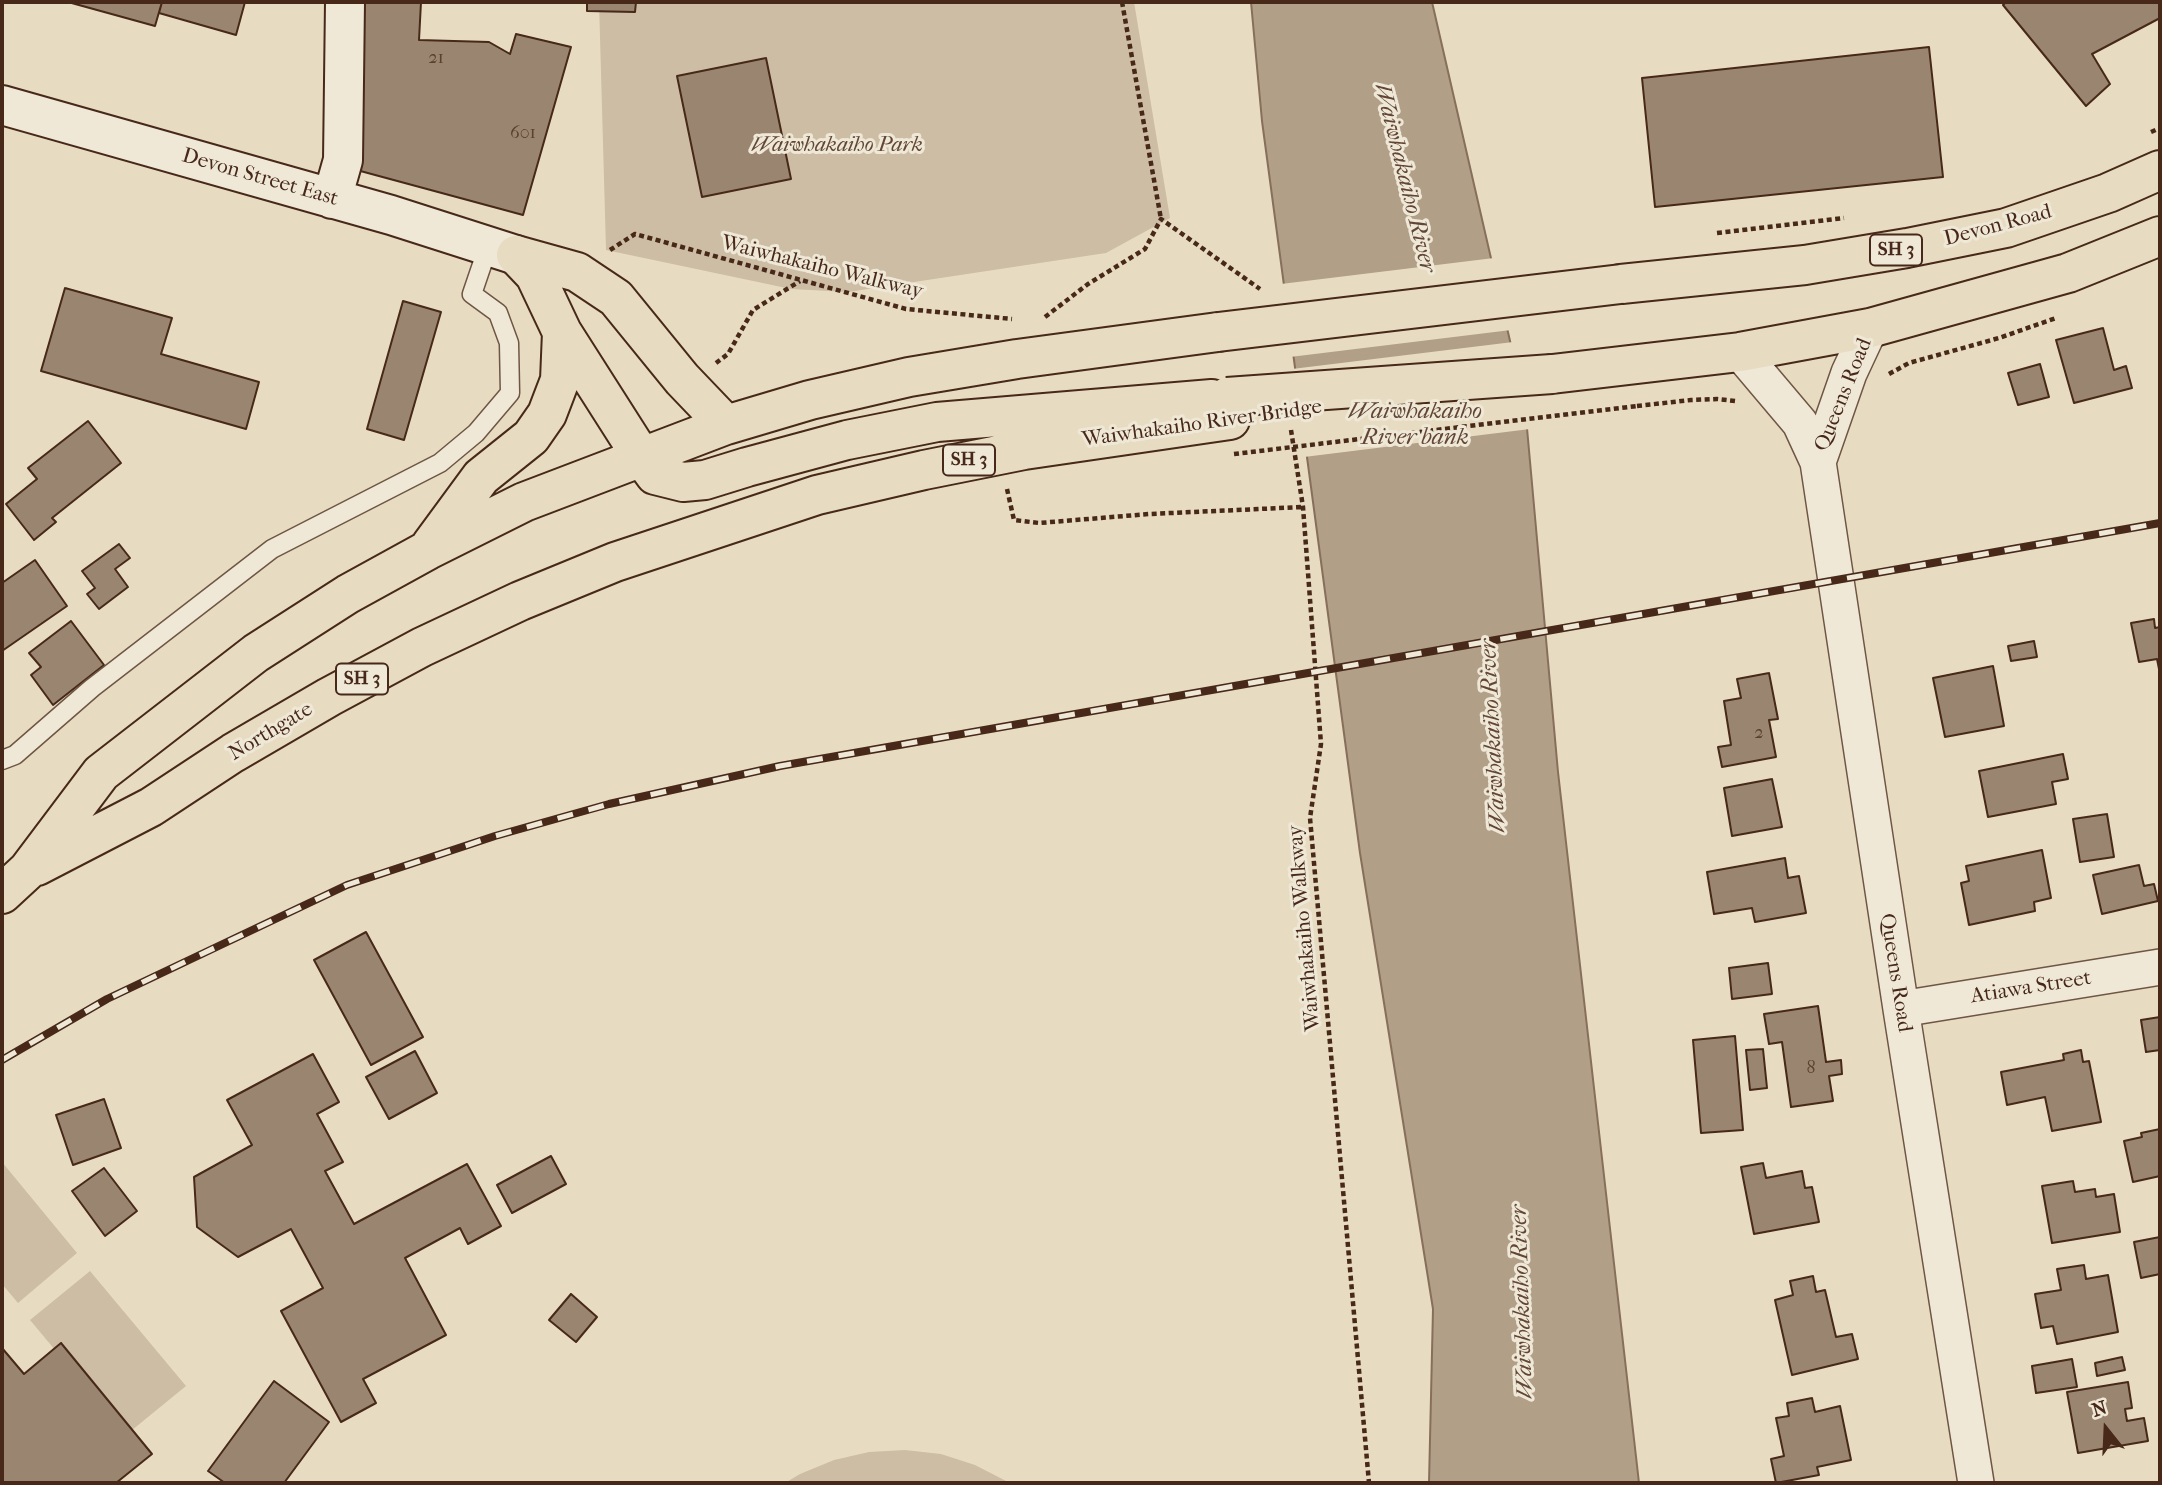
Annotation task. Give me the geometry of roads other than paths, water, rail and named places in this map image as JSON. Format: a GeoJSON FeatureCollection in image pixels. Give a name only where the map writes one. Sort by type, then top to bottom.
{"type":"FeatureCollection","features":[{"type":"Feature","properties":{"kind":"highway","name":"Devon Road"},"geometry":{"type":"LineString","coordinates":[[726,425],[810,400],[909,377],[1017,359],[1218,332],[1805,265],[1907,248],[2006,228],[2108,193],[2160,170]]}},
{"type":"Feature","properties":{"kind":"highway"},"geometry":{"type":"LineString","coordinates":[[503,249],[535,275],[562,332],[655,475],[683,482],[705,480],[847,440],[937,422],[1230,424],[1552,374],[1740,352],[1870,328],[2068,273],[2160,236]]}},
{"type":"Feature","properties":{"kind":"highway"},"geometry":{"type":"LineString","coordinates":[[503,249],[577,272],[616,298],[682,379],[726,425]]}},
{"type":"Feature","properties":{"kind":"highway"},"geometry":{"type":"LineString","coordinates":[[428,550],[481,477],[531,437],[547,414],[560,380],[562,332]]}},
{"type":"Feature","properties":{"kind":"highway","name":"Waiwhakaiho River Bridge"},"geometry":{"type":"LineString","coordinates":[[714,528],[817,495],[1002,454],[1230,424]]}},
{"type":"Feature","properties":{"kind":"highway","name":"SH 3"},"geometry":{"type":"LineString","coordinates":[[641,456],[726,425]]}},
{"type":"Feature","properties":{"kind":"highway","name":"Northgate"},"geometry":{"type":"LineString","coordinates":[[15,882],[101,773],[256,653],[348,594],[428,550],[524,502],[641,456]]}},
{"type":"Feature","properties":{"kind":"highway","name":"Northgate"},"geometry":{"type":"LineString","coordinates":[[15,882],[151,807],[233,753],[329,696],[422,647],[520,601],[603,567],[714,528]]}},
{"type":"Feature","properties":{"kind":"main road"},"geometry":{"type":"LineString","coordinates":[[332,199],[343,160],[345,2]]}},
{"type":"Feature","properties":{"kind":"main road","name":"Devon Street East"},"geometry":{"type":"LineString","coordinates":[[2,105],[503,249]]}},
{"type":"Feature","properties":{"kind":"street","name":"Queens Road"},"geometry":{"type":"LineString","coordinates":[[1818,461],[1849,373],[1870,328]]}},
{"type":"Feature","properties":{"kind":"street","name":"Queens Road"},"geometry":{"type":"LineString","coordinates":[[1740,352],[1801,423],[1818,461],[1976,1483]]}},
{"type":"Feature","properties":{"kind":"street","name":"Atiawa Street"},"geometry":{"type":"LineString","coordinates":[[1901,1009],[2160,967]]}},
{"type":"Feature","properties":{"kind":"lane"},"geometry":{"type":"LineString","coordinates":[[2,760],[15,755],[92,688],[272,549],[440,463],[476,433],[510,393],[509,343],[498,313],[472,294],[503,249]]}},
{"type":"Feature","properties":{"kind":"water","name":"Waiwhakaiho River bank"},"geometry":{"type":"Polygon","coordinates":[[[1251,2],[1432,2],[1525,406],[1558,772],[1639,1483],[1429,1483],[1433,1309],[1360,853],[1262,121],[1251,2]]]}},
{"type":"Feature","properties":{"kind":"railway"},"geometry":{"type":"LineString","coordinates":[[2,1060],[107,999],[347,885],[495,836],[609,804],[780,766],[2160,523]]}},
{"type":"Feature","properties":{"kind":"park label","name":"Waiwhakaiho Park"},"geometry":{"type":"Point","coordinates":[837,146]}},
{"type":"Feature","properties":{"kind":"water label","name":"Waiwhakaiho River"},"geometry":{"type":"Point","coordinates":[1404,178]}},
{"type":"Feature","properties":{"kind":"water label","name":"Waiwhakaiho River"},"geometry":{"type":"Point","coordinates":[1494,736]}},
{"type":"Feature","properties":{"kind":"water label","name":"Waiwhakaiho River"},"geometry":{"type":"Point","coordinates":[1523,1302]}}]}
